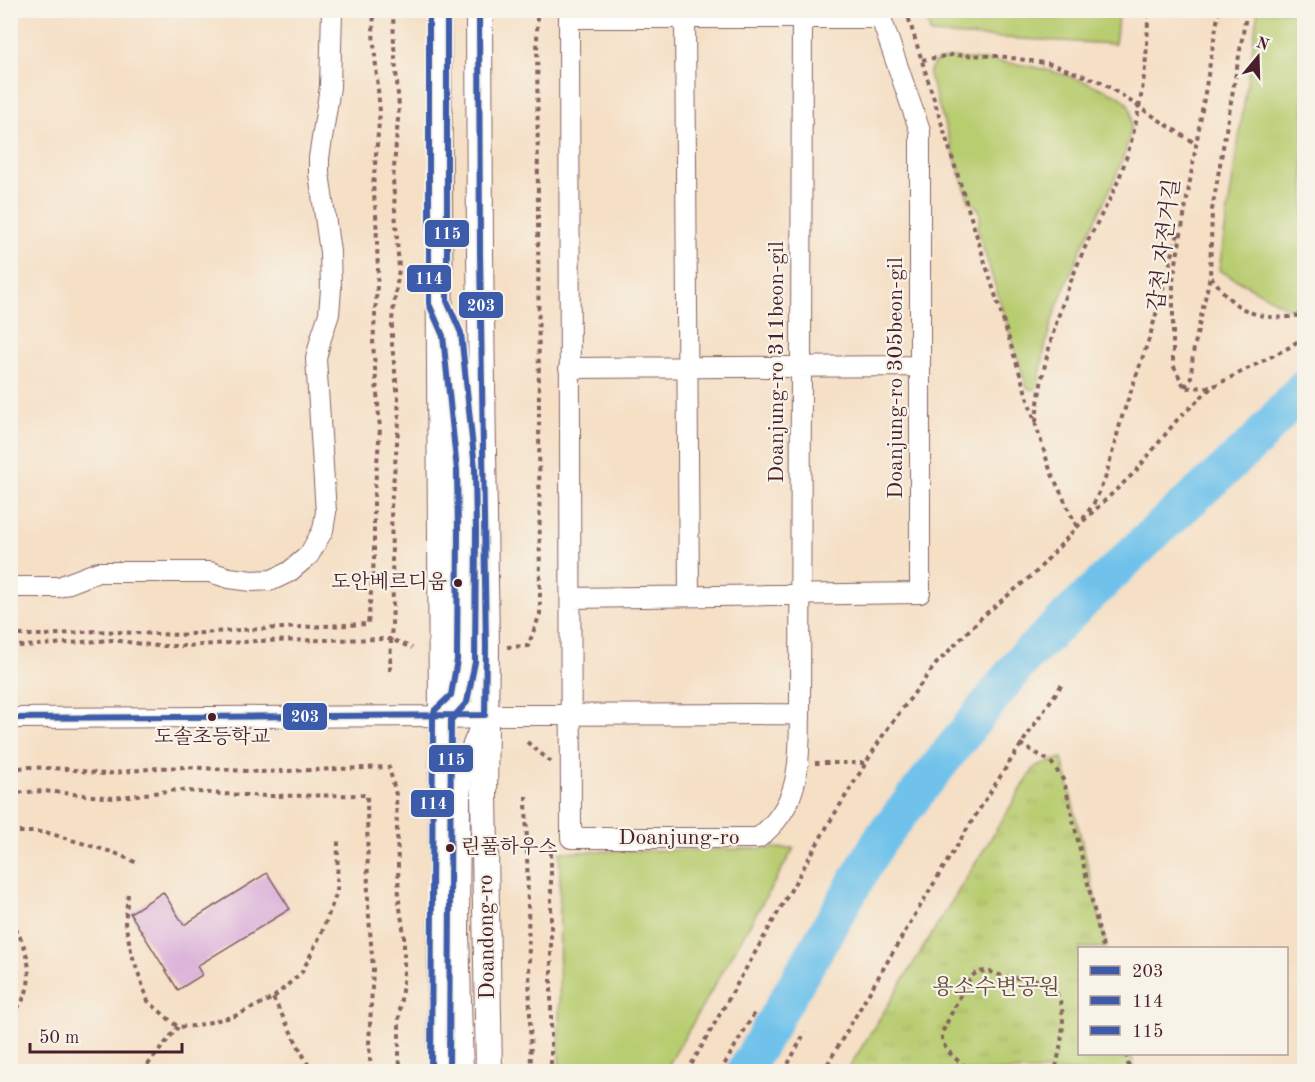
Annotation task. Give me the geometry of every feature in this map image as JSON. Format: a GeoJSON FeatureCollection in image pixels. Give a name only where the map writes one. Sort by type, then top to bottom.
{"type":"FeatureCollection","features":[{"type":"Feature","properties":{"kind":"main road","name":"Doandong-ro"},"geometry":{"type":"LineString","coordinates":[[438,10],[442,716],[440,1071]]}},
{"type":"Feature","properties":{"kind":"main road","name":"Doandong-ro"},"geometry":{"type":"LineString","coordinates":[[479,10],[486,647],[484,795],[489,1071]]}},
{"type":"Feature","properties":{"kind":"main road"},"geometry":{"type":"LineString","coordinates":[[442,716],[486,715]]}},
{"type":"Feature","properties":{"kind":"street"},"geometry":{"type":"LineString","coordinates":[[10,586],[60,587],[98,572],[210,572],[229,578],[252,581],[272,580],[289,572],[309,555],[323,530],[326,512],[316,359],[329,314],[331,289],[330,252],[319,158],[330,87],[332,10]]}},
{"type":"Feature","properties":{"kind":"street"},"geometry":{"type":"LineString","coordinates":[[571,715],[569,14],[685,18],[802,14]]}},
{"type":"Feature","properties":{"kind":"street","name":"Doanjung-ro 305beon-gil"},"geometry":{"type":"LineString","coordinates":[[571,598],[920,593],[920,131],[882,18],[802,14]]}},
{"type":"Feature","properties":{"kind":"street","name":"Doanjung-ro 311beon-gil"},"geometry":{"type":"LineString","coordinates":[[800,714],[802,14]]}},
{"type":"Feature","properties":{"kind":"street"},"geometry":{"type":"LineString","coordinates":[[685,18],[689,596]]}},
{"type":"Feature","properties":{"kind":"street"},"geometry":{"type":"LineString","coordinates":[[569,368],[919,366]]}},
{"type":"Feature","properties":{"kind":"street"},"geometry":{"type":"LineString","coordinates":[[10,702],[37,718]]}},
{"type":"Feature","properties":{"kind":"street"},"geometry":{"type":"LineString","coordinates":[[463,1071],[459,931],[460,797],[463,769],[486,715],[800,714]]}},
{"type":"Feature","properties":{"kind":"street","name":"Doanjung-ro"},"geometry":{"type":"LineString","coordinates":[[571,715],[571,838],[758,838],[774,826],[794,790],[799,764],[800,714]]}},
{"type":"Feature","properties":{"kind":"street"},"geometry":{"type":"LineString","coordinates":[[10,718],[442,716]]}},
{"type":"Feature","properties":{"kind":"path"},"geometry":{"type":"LineString","coordinates":[[10,635],[96,631],[179,635],[368,624],[374,560],[374,497],[380,429],[373,344],[378,273],[373,186],[380,112],[373,33],[374,10]]}},
{"type":"Feature","properties":{"kind":"path"},"geometry":{"type":"LineString","coordinates":[[505,646],[528,646],[540,614],[537,10]]}},
{"type":"Feature","properties":{"kind":"path"},"geometry":{"type":"LineString","coordinates":[[906,10],[1050,470],[1077,527]]}},
{"type":"Feature","properties":{"kind":"path"},"geometry":{"type":"LineString","coordinates":[[1036,426],[1038,394],[1061,309],[1087,243],[1121,174],[1140,108],[1148,10]]}},
{"type":"Feature","properties":{"kind":"path","name":"갑천 자전거길"},"geometry":{"type":"LineString","coordinates":[[1185,388],[1173,365],[1173,280],[1219,10]]}},
{"type":"Feature","properties":{"kind":"path"},"geometry":{"type":"LineString","coordinates":[[1185,388],[1191,377],[1193,353],[1210,276],[1212,210],[1247,10]]}},
{"type":"Feature","properties":{"kind":"path"},"geometry":{"type":"LineString","coordinates":[[922,60],[951,55],[999,56],[1051,64],[1101,82],[1196,144]]}},
{"type":"Feature","properties":{"kind":"path"},"geometry":{"type":"LineString","coordinates":[[1077,527],[1094,503],[1105,479],[1183,220]]}},
{"type":"Feature","properties":{"kind":"path"},"geometry":{"type":"LineString","coordinates":[[1210,276],[1233,302],[1256,315],[1292,318],[1305,314]]}},
{"type":"Feature","properties":{"kind":"path"},"geometry":{"type":"LineString","coordinates":[[687,1071],[829,823],[885,732],[936,664],[983,616],[1036,572],[1077,527],[1136,472],[1177,420],[1212,387],[1305,337]]}},
{"type":"Feature","properties":{"kind":"path"},"geometry":{"type":"LineString","coordinates":[[1185,388],[1212,387]]}},
{"type":"Feature","properties":{"kind":"path"},"geometry":{"type":"LineString","coordinates":[[390,671],[391,639],[412,648]]}},
{"type":"Feature","properties":{"kind":"path"},"geometry":{"type":"LineString","coordinates":[[823,1071],[932,886],[1020,744],[1064,682]]}},
{"type":"Feature","properties":{"kind":"path"},"geometry":{"type":"LineString","coordinates":[[527,742],[551,762]]}},
{"type":"Feature","properties":{"kind":"path"},"geometry":{"type":"LineString","coordinates":[[1020,744],[1051,762],[1064,781],[1103,947]]}},
{"type":"Feature","properties":{"kind":"path"},"geometry":{"type":"LineString","coordinates":[[799,764],[866,763]]}},
{"type":"Feature","properties":{"kind":"path"},"geometry":{"type":"LineString","coordinates":[[10,768],[29,767],[104,774],[168,768],[261,772],[389,767],[396,795],[399,901],[404,935],[404,972],[399,1018],[401,1071]]}},
{"type":"Feature","properties":{"kind":"path"},"geometry":{"type":"LineString","coordinates":[[10,793],[44,791],[113,798],[177,790],[269,796],[367,795],[373,969],[369,1044],[371,1071]]}},
{"type":"Feature","properties":{"kind":"path"},"geometry":{"type":"LineString","coordinates":[[525,796],[531,1071]]}},
{"type":"Feature","properties":{"kind":"path"},"geometry":{"type":"LineString","coordinates":[[10,832],[45,832],[115,853],[137,863]]}},
{"type":"Feature","properties":{"kind":"path"},"geometry":{"type":"LineString","coordinates":[[551,834],[551,1071]]}},
{"type":"Feature","properties":{"kind":"path"},"geometry":{"type":"LineString","coordinates":[[128,894],[125,923],[132,955],[148,1001],[178,1027],[194,1026],[235,1016],[273,998],[302,972],[322,932],[337,892],[338,841]]}},
{"type":"Feature","properties":{"kind":"path"},"geometry":{"type":"LineString","coordinates":[[10,921],[30,960],[27,994],[18,1009],[10,1015]]}},
{"type":"Feature","properties":{"kind":"path"},"geometry":{"type":"LineString","coordinates":[[973,1071],[948,1051],[941,1040],[969,978],[980,971],[987,970],[1004,977],[1044,982],[1052,989],[1061,1005],[1064,1020],[1056,1071]]}},
{"type":"Feature","properties":{"kind":"path"},"geometry":{"type":"LineString","coordinates":[[273,998],[312,1071]]}},
{"type":"Feature","properties":{"kind":"path"},"geometry":{"type":"LineString","coordinates":[[720,1071],[755,1012]]}},
{"type":"Feature","properties":{"kind":"path"},"geometry":{"type":"LineString","coordinates":[[142,1071],[178,1027]]}},
{"type":"Feature","properties":{"kind":"path"},"geometry":{"type":"LineString","coordinates":[[784,1071],[805,1032]]}},
{"type":"Feature","properties":{"kind":"path"},"geometry":{"type":"LineString","coordinates":[[1126,1055],[1130,1071]]}},
{"type":"Feature","properties":{"kind":"green space"},"geometry":{"type":"Polygon","coordinates":[[[924,10],[1119,11],[1115,44],[931,34],[924,10]]]}},
{"type":"Feature","properties":{"kind":"green space"},"geometry":{"type":"Polygon","coordinates":[[[1258,11],[1304,11],[1304,317],[1219,270],[1258,11]]]}},
{"type":"Feature","properties":{"kind":"green space"},"geometry":{"type":"Polygon","coordinates":[[[951,58],[1010,63],[1047,70],[1084,81],[1114,94],[1129,106],[1132,119],[1124,156],[1055,311],[1038,386],[1034,390],[1027,388],[977,228],[980,211],[969,202],[929,75],[935,62],[951,58]]]}},
{"type":"Feature","properties":{"kind":"green space","name":"용소수변공원"},"geometry":{"type":"Polygon","coordinates":[[[1062,758],[1107,947],[1078,947],[1078,1055],[1131,1055],[1136,1071],[847,1071],[1035,767],[1062,758]]]}},
{"type":"Feature","properties":{"kind":"green space"},"geometry":{"type":"Polygon","coordinates":[[[794,848],[665,1071],[559,1071],[560,852],[794,848]]]}},
{"type":"Feature","properties":{"kind":"building"},"geometry":{"type":"Polygon","coordinates":[[[267,873],[290,909],[197,966],[202,975],[178,990],[130,913],[163,892],[184,925],[267,873]]]}},
{"type":"Feature","properties":{"kind":"waterway"},"geometry":{"type":"LineString","coordinates":[[744,1072],[880,840],[1023,659],[1153,534],[1256,441],[1304,387]]}},
{"type":"Feature","properties":{"kind":"transit line","name":"114"},"geometry":{"type":"LineString","coordinates":[[429,10],[429,304],[443,336],[457,470],[458,531],[457,660],[451,695],[435,710],[433,716],[431,1072]]}},
{"type":"Feature","properties":{"kind":"transit line","name":"115"},"geometry":{"type":"LineString","coordinates":[[447,10],[447,301],[461,333],[475,468],[476,531],[475,662],[467,702],[451,720],[449,1072]]}},
{"type":"Feature","properties":{"kind":"transit line","name":"203"},"geometry":{"type":"LineString","coordinates":[[10,718],[485,715],[479,10]]}},
{"type":"Feature","properties":{"kind":"place","name":"도안베르디움"},"geometry":{"type":"Point","coordinates":[458,583]}},
{"type":"Feature","properties":{"kind":"place","name":"도솔초등학교"},"geometry":{"type":"Point","coordinates":[212,717]}},
{"type":"Feature","properties":{"kind":"place","name":"린풀하우스"},"geometry":{"type":"Point","coordinates":[450,848]}}]}
